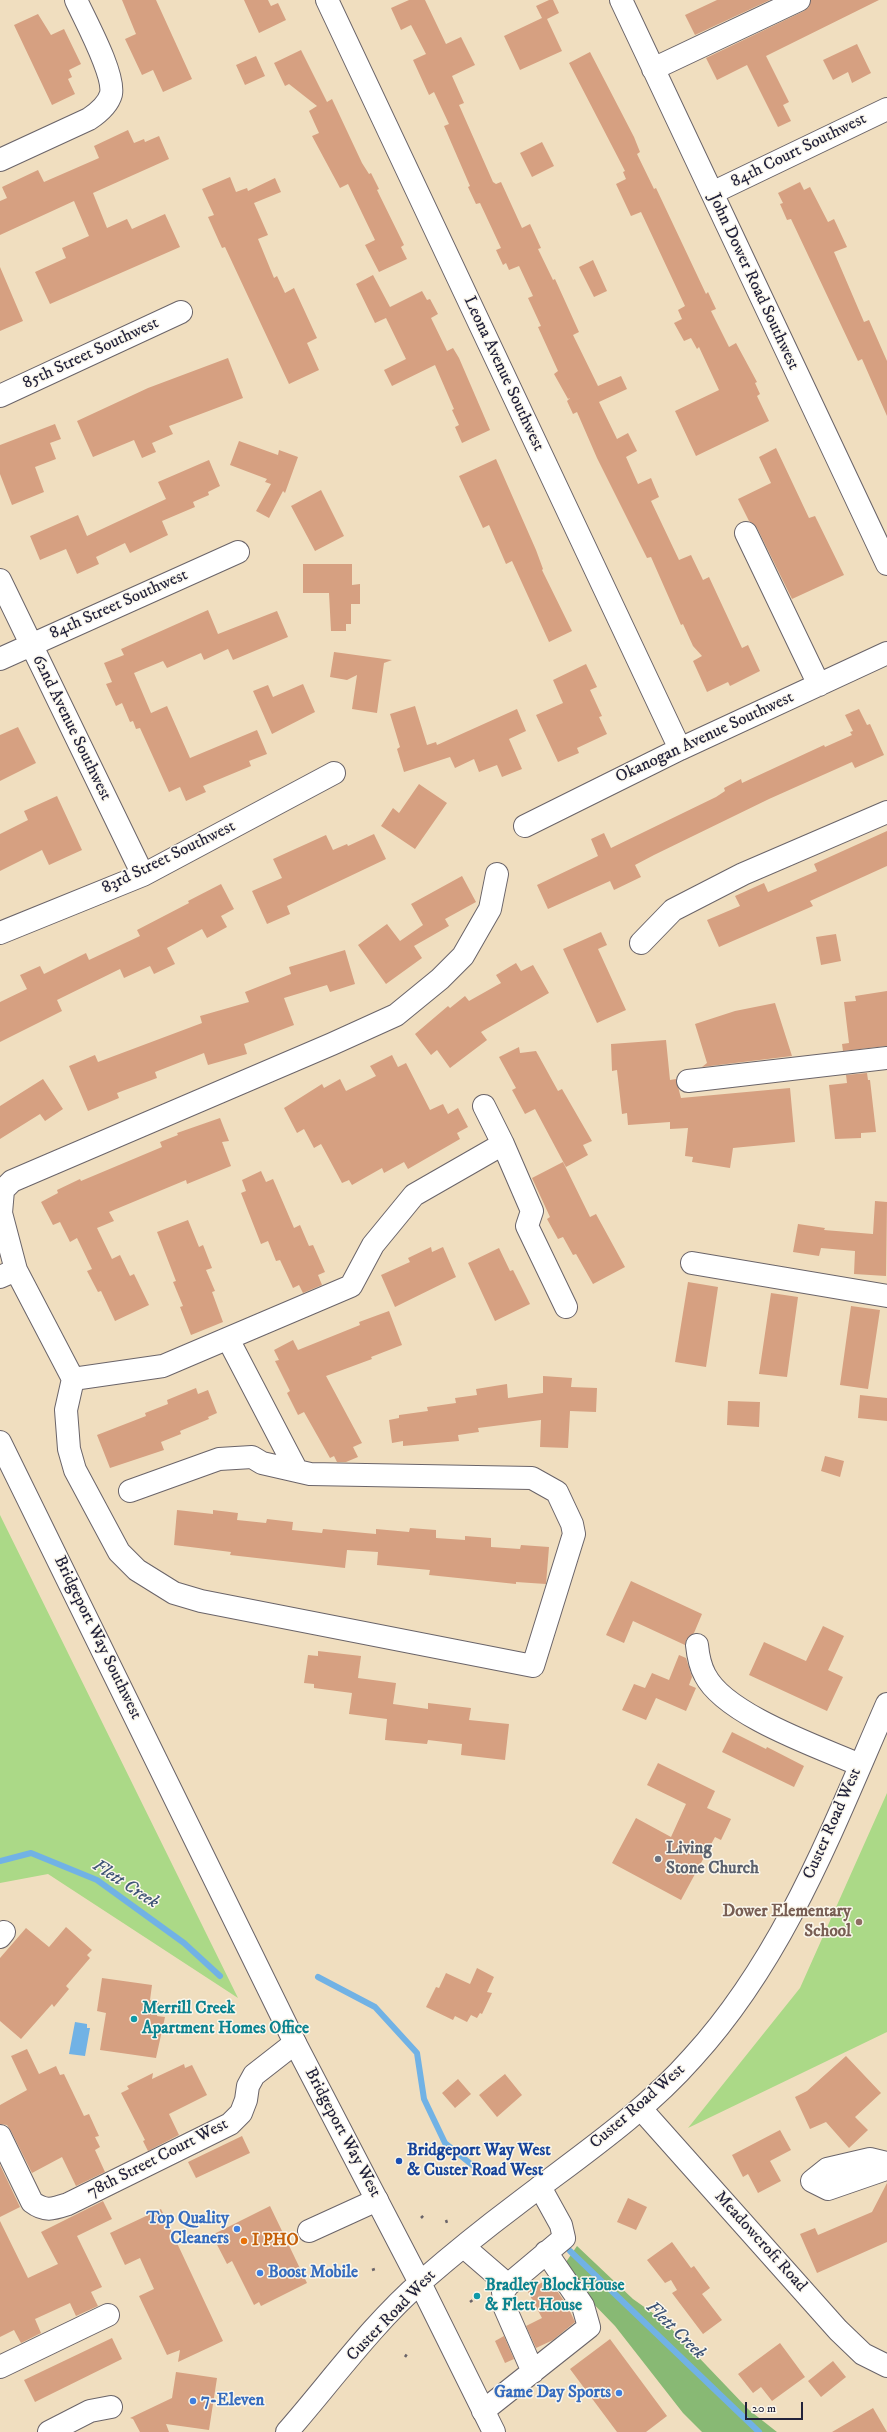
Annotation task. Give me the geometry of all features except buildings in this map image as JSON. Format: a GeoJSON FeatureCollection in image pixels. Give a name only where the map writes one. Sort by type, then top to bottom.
{"type":"FeatureCollection","features":[{"type":"Feature","properties":{"kind":"street"},"geometry":{"type":"LineString","coordinates":[[0,160],[89,119],[97,114],[111,95],[110,76],[76,0]]}},
{"type":"Feature","properties":{"kind":"street","name":"Leona Avenue Southwest"},"geometry":{"type":"LineString","coordinates":[[327,0],[680,749]]}},
{"type":"Feature","properties":{"kind":"street","name":"John Dower Road Southwest"},"geometry":{"type":"LineString","coordinates":[[621,0],[887,564]]}},
{"type":"Feature","properties":{"kind":"street"},"geometry":{"type":"LineString","coordinates":[[653,69],[799,0]]}},
{"type":"Feature","properties":{"kind":"street","name":"84th Court Southwest"},"geometry":{"type":"LineString","coordinates":[[712,193],[887,109]]}},
{"type":"Feature","properties":{"kind":"street","name":"85th Street Southwest"},"geometry":{"type":"LineString","coordinates":[[0,396],[181,312]]}},
{"type":"Feature","properties":{"kind":"street"},"geometry":{"type":"LineString","coordinates":[[746,533],[819,685]]}},
{"type":"Feature","properties":{"kind":"street","name":"84th Street Southwest"},"geometry":{"type":"LineString","coordinates":[[0,659],[238,552]]}},
{"type":"Feature","properties":{"kind":"street","name":"62nd Avenue Southwest"},"geometry":{"type":"LineString","coordinates":[[0,580],[143,875]]}},
{"type":"Feature","properties":{"kind":"street","name":"Okanogan Avenue Southwest"},"geometry":{"type":"LineString","coordinates":[[525,826],[680,749],[887,653]]}},
{"type":"Feature","properties":{"kind":"street","name":"83rd Street Southwest"},"geometry":{"type":"LineString","coordinates":[[0,933],[143,875],[334,773]]}},
{"type":"Feature","properties":{"kind":"street"},"geometry":{"type":"LineString","coordinates":[[641,943],[673,910],[743,874],[887,812]]}},
{"type":"Feature","properties":{"kind":"street"},"geometry":{"type":"LineString","coordinates":[[130,1491],[219,1459],[252,1457],[262,1463],[310,1474],[532,1478],[557,1492],[572,1524],[574,1534],[533,1666],[201,1601],[174,1594],[136,1570],[119,1552],[75,1470],[69,1449],[66,1410],[73,1379],[8,1274],[1,1213],[4,1190],[12,1181],[332,1044],[396,1015],[440,979],[463,956],[490,909],[497,874]]}},
{"type":"Feature","properties":{"kind":"street"},"geometry":{"type":"LineString","coordinates":[[688,1081],[887,1058]]}},
{"type":"Feature","properties":{"kind":"street"},"geometry":{"type":"LineString","coordinates":[[484,1106],[503,1144],[532,1211],[527,1226],[566,1307]]}},
{"type":"Feature","properties":{"kind":"street"},"geometry":{"type":"LineString","coordinates":[[73,1379],[163,1366],[351,1286],[373,1245],[414,1195],[503,1144]]}},
{"type":"Feature","properties":{"kind":"street"},"geometry":{"type":"LineString","coordinates":[[692,1263],[887,1296]]}},
{"type":"Feature","properties":{"kind":"street"},"geometry":{"type":"LineString","coordinates":[[228,1339],[297,1471]]}},
{"type":"Feature","properties":{"kind":"street","name":"Bridgeport Way Southwest"},"geometry":{"type":"LineString","coordinates":[[0,1442],[105,1652],[192,1834]]}},
{"type":"Feature","properties":{"kind":"street"},"geometry":{"type":"LineString","coordinates":[[697,1646],[705,1675],[714,1689],[730,1702],[758,1720],[860,1765]]}},
{"type":"Feature","properties":{"kind":"street","name":"Custer Road West"},"geometry":{"type":"LineString","coordinates":[[287,2432],[384,2320],[420,2283],[641,2109],[695,2056],[749,1987],[800,1898],[887,1704]]}},
{"type":"Feature","properties":{"kind":"street","name":"Bridgeport Way West"},"geometry":{"type":"LineString","coordinates":[[192,1834],[295,2043],[420,2283],[494,2432]]}},
{"type":"Feature","properties":{"kind":"street","name":"78th Street Court West"},"geometry":{"type":"LineString","coordinates":[[0,2136],[32,2202],[40,2208],[53,2209],[68,2204],[230,2124],[241,2113],[246,2100],[248,2086],[254,2075],[295,2043]]}},
{"type":"Feature","properties":{"kind":"street","name":"Meadowcroft Road"},"geometry":{"type":"LineString","coordinates":[[641,2109],[848,2339],[863,2354],[887,2366]]}},
{"type":"Feature","properties":{"kind":"street"},"geometry":{"type":"LineString","coordinates":[[533,2372],[505,2308],[503,2292],[508,2285],[564,2238],[564,2234],[540,2187]]}},
{"type":"Feature","properties":{"kind":"street"},"geometry":{"type":"LineString","coordinates":[[309,2230],[377,2200]]}},
{"type":"Feature","properties":{"kind":"street"},"geometry":{"type":"LineString","coordinates":[[464,2247],[508,2285]]}},
{"type":"Feature","properties":{"kind":"street"},"geometry":{"type":"LineString","coordinates":[[483,2410],[589,2327],[583,2306],[546,2252]]}},
{"type":"Feature","properties":{"kind":"street"},"geometry":{"type":"LineString","coordinates":[[0,2367],[108,2315]]}},
{"type":"Feature","properties":{"kind":"street"},"geometry":{"type":"LineString","coordinates":[[49,2432],[90,2411],[111,2407]]}},
{"type":"Feature","properties":{"kind":"path"},"geometry":{"type":"LineString","coordinates":[[421,2218],[424,2215]]}},
{"type":"Feature","properties":{"kind":"path"},"geometry":{"type":"LineString","coordinates":[[470,2302],[474,2299]]}},
{"type":"Feature","properties":{"kind":"green space"},"geometry":{"type":"Polygon","coordinates":[[[0,1515],[238,1998],[48,1874],[0,1883],[0,1515]]]}},
{"type":"Feature","properties":{"kind":"green space","name":"Dower Elementary School"},"geometry":{"type":"Polygon","coordinates":[[[887,1793],[887,2032],[688,2128],[800,1988],[887,1793]]]}},
{"type":"Feature","properties":{"kind":"green space"},"geometry":{"type":"Polygon","coordinates":[[[577,2246],[633,2299],[664,2321],[749,2410],[777,2432],[702,2432],[683,2413],[615,2326],[582,2292],[566,2262],[577,2246]]]}},
{"type":"Feature","properties":{"kind":"water"},"geometry":{"type":"Polygon","coordinates":[[[75,2022],[87,2024],[87,2028],[90,2028],[85,2056],[69,2054],[75,2022]]]}},
{"type":"Feature","properties":{"kind":"waterway","name":"Flett Creek"},"geometry":{"type":"LineString","coordinates":[[0,1861],[31,1853],[97,1880],[184,1943],[220,1976]]}},
{"type":"Feature","properties":{"kind":"waterway","name":"Flett Creek"},"geometry":{"type":"LineString","coordinates":[[318,1977],[375,2007],[417,2053],[424,2099],[445,2143],[482,2173]]}},
{"type":"Feature","properties":{"kind":"waterway","name":"Flett Creek"},"geometry":{"type":"LineString","coordinates":[[570,2251],[759,2432]]}},
{"type":"Feature","properties":{"kind":"place","name":"Living Stone Church"},"geometry":{"type":"Point","coordinates":[658,1859]}},
{"type":"Feature","properties":{"kind":"place","name":"Dower Elementary School"},"geometry":{"type":"Point","coordinates":[859,1922]}},
{"type":"Feature","properties":{"kind":"place","name":"Merrill Creek Apartment Homes Office"},"geometry":{"type":"Point","coordinates":[134,2019]}},
{"type":"Feature","properties":{"kind":"place","name":"Bridgeport Way West & Custer Road West"},"geometry":{"type":"Point","coordinates":[399,2161]}},
{"type":"Feature","properties":{"kind":"place","name":"Top Quality Cleaners"},"geometry":{"type":"Point","coordinates":[237,2229]}},
{"type":"Feature","properties":{"kind":"place","name":"I PHO"},"geometry":{"type":"Point","coordinates":[244,2241]}},
{"type":"Feature","properties":{"kind":"place","name":"Boost Mobile"},"geometry":{"type":"Point","coordinates":[260,2273]}},
{"type":"Feature","properties":{"kind":"place","name":"Bradley BlockHouse & Flett House"},"geometry":{"type":"Point","coordinates":[477,2296]}},
{"type":"Feature","properties":{"kind":"place","name":"Game Day Sports"},"geometry":{"type":"Point","coordinates":[619,2393]}},
{"type":"Feature","properties":{"kind":"place","name":"7-Eleven"},"geometry":{"type":"Point","coordinates":[193,2401]}}]}
